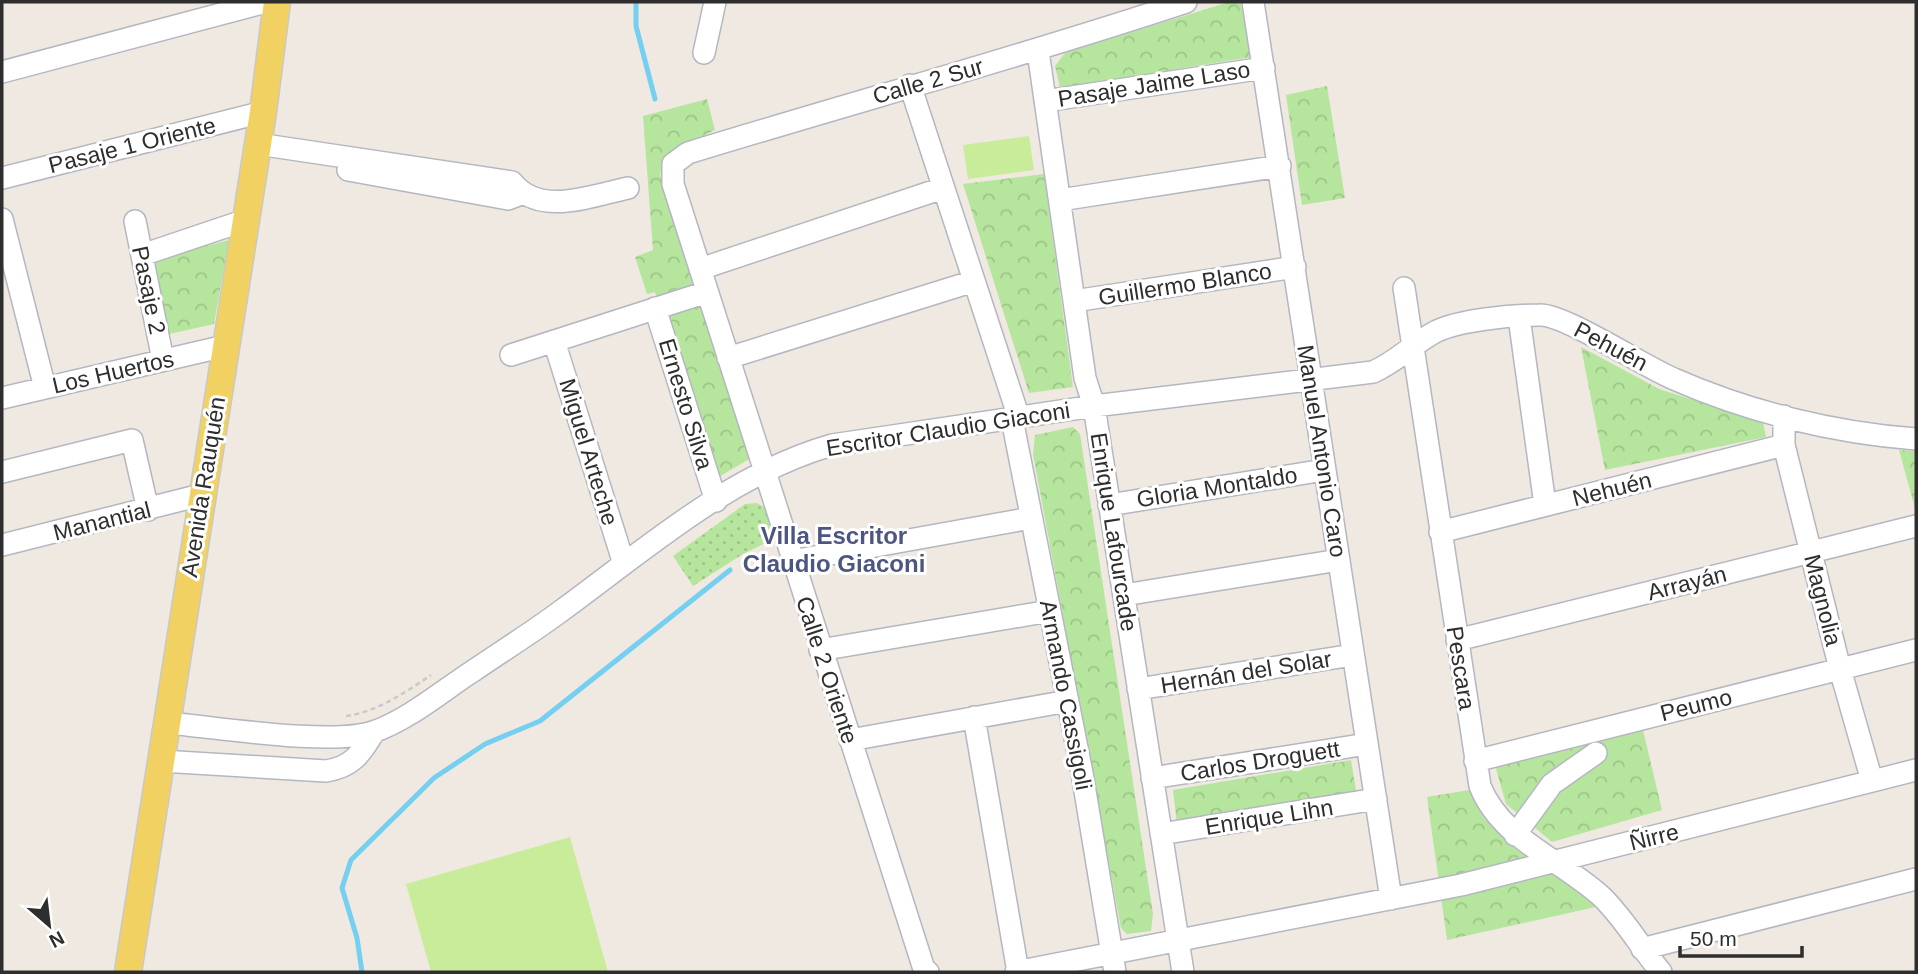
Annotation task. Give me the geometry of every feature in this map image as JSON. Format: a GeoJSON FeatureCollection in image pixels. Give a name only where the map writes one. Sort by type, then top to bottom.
{"type":"FeatureCollection","features":[{"type":"Feature","properties":{"kind":"main road","name":"Avenida Rauquén"},"geometry":{"type":"LineString","coordinates":[[128,972],[263,112],[277,2]]}},
{"type":"Feature","properties":{"kind":"street"},"geometry":{"type":"LineString","coordinates":[[2,72],[266,2]]}},
{"type":"Feature","properties":{"kind":"street"},"geometry":{"type":"LineString","coordinates":[[704,53],[715,2]]}},
{"type":"Feature","properties":{"kind":"street","name":"Calle 2 Sur"},"geometry":{"type":"LineString","coordinates":[[673,164],[688,153],[910,85],[1038,51],[1186,2]]}},
{"type":"Feature","properties":{"kind":"street","name":"Manuel Antonio Caro"},"geometry":{"type":"LineString","coordinates":[[1253,2],[1391,900]]}},
{"type":"Feature","properties":{"kind":"street","name":"Enrique Lafourcade"},"geometry":{"type":"LineString","coordinates":[[1038,51],[1085,378],[1094,407],[1183,972]]}},
{"type":"Feature","properties":{"kind":"street","name":"Pasaje Jaime Laso"},"geometry":{"type":"LineString","coordinates":[[1045,101],[1264,68]]}},
{"type":"Feature","properties":{"kind":"street","name":"Armando Cassigoli"},"geometry":{"type":"LineString","coordinates":[[910,85],[1015,418],[1031,518],[1068,701],[1114,963]]}},
{"type":"Feature","properties":{"kind":"street","name":"Pasaje 1 Oriente"},"geometry":{"type":"LineString","coordinates":[[2,178],[263,112]]}},
{"type":"Feature","properties":{"kind":"street"},"geometry":{"type":"LineString","coordinates":[[257,150],[439,178],[512,182],[521,194],[563,203],[628,188]]}},
{"type":"Feature","properties":{"kind":"street","name":"Calle 2 Oriente"},"geometry":{"type":"LineString","coordinates":[[673,164],[673,184],[707,292],[820,650],[924,969],[928,972]]}},
{"type":"Feature","properties":{"kind":"street"},"geometry":{"type":"LineString","coordinates":[[1060,200],[1280,166]]}},
{"type":"Feature","properties":{"kind":"street"},"geometry":{"type":"LineString","coordinates":[[700,269],[943,188]]}},
{"type":"Feature","properties":{"kind":"street"},"geometry":{"type":"LineString","coordinates":[[2,219],[45,388]]}},
{"type":"Feature","properties":{"kind":"street"},"geometry":{"type":"LineString","coordinates":[[142,255],[246,220]]}},
{"type":"Feature","properties":{"kind":"street","name":"Pasaje 2"},"geometry":{"type":"LineString","coordinates":[[135,221],[163,360]]}},
{"type":"Feature","properties":{"kind":"street","name":"Guillermo Blanco"},"geometry":{"type":"LineString","coordinates":[[1074,300],[1295,267]]}},
{"type":"Feature","properties":{"kind":"street"},"geometry":{"type":"LineString","coordinates":[[728,358],[974,281]]}},
{"type":"Feature","properties":{"kind":"street","name":"Pescara"},"geometry":{"type":"LineString","coordinates":[[1404,288],[1475,761],[1484,798],[1498,819],[1515,835],[1558,861],[1604,899],[1661,972]]}},
{"type":"Feature","properties":{"kind":"street"},"geometry":{"type":"LineString","coordinates":[[511,355],[707,292]]}},
{"type":"Feature","properties":{"kind":"street","name":"Ernesto Silva"},"geometry":{"type":"LineString","coordinates":[[655,308],[716,501]]}},
{"type":"Feature","properties":{"kind":"street","name":"Pehuén"},"geometry":{"type":"LineString","coordinates":[[1310,379],[1373,372],[1447,327],[1542,315],[1559,319],[1675,379],[1784,416],[1846,430],[1916,439]]}},
{"type":"Feature","properties":{"kind":"street"},"geometry":{"type":"LineString","coordinates":[[1519,317],[1545,505]]}},
{"type":"Feature","properties":{"kind":"street","name":"Miguel Arteche"},"geometry":{"type":"LineString","coordinates":[[554,341],[624,564]]}},
{"type":"Feature","properties":{"kind":"street","name":"Los Huertos"},"geometry":{"type":"LineString","coordinates":[[2,398],[225,346]]}},
{"type":"Feature","properties":{"kind":"street","name":"Escritor Claudio Giaconi"},"geometry":{"type":"LineString","coordinates":[[166,723],[343,737],[374,732],[421,705],[536,629],[716,501],[764,472],[832,445],[1310,379]]}},
{"type":"Feature","properties":{"kind":"street","name":"Magnolia"},"geometry":{"type":"LineString","coordinates":[[1784,416],[1784,445],[1840,669],[1872,781]]}},
{"type":"Feature","properties":{"kind":"street"},"geometry":{"type":"LineString","coordinates":[[2,472],[132,440],[148,510]]}},
{"type":"Feature","properties":{"kind":"street","name":"Nehuén"},"geometry":{"type":"LineString","coordinates":[[1440,532],[1784,445]]}},
{"type":"Feature","properties":{"kind":"street","name":"Gloria Montaldo"},"geometry":{"type":"LineString","coordinates":[[1109,505],[1324,470]]}},
{"type":"Feature","properties":{"kind":"street","name":"Manantial"},"geometry":{"type":"LineString","coordinates":[[2,545],[201,495]]}},
{"type":"Feature","properties":{"kind":"street"},"geometry":{"type":"LineString","coordinates":[[792,561],[1031,518]]}},
{"type":"Feature","properties":{"kind":"street","name":"Arrayán"},"geometry":{"type":"LineString","coordinates":[[1457,640],[1916,526]]}},
{"type":"Feature","properties":{"kind":"street"},"geometry":{"type":"LineString","coordinates":[[1124,595],[1339,560]]}},
{"type":"Feature","properties":{"kind":"street"},"geometry":{"type":"LineString","coordinates":[[820,650],[1050,611]]}},
{"type":"Feature","properties":{"kind":"street","name":"Peumo"},"geometry":{"type":"LineString","coordinates":[[1475,761],[1916,650]]}},
{"type":"Feature","properties":{"kind":"street","name":"Hernán del Solar"},"geometry":{"type":"LineString","coordinates":[[1138,690],[1353,655]]}},
{"type":"Feature","properties":{"kind":"street"},"geometry":{"type":"LineString","coordinates":[[850,740],[1068,701]]}},
{"type":"Feature","properties":{"kind":"street"},"geometry":{"type":"LineString","coordinates":[[974,718],[1017,972]]}},
{"type":"Feature","properties":{"kind":"street","name":"Escritor Claudio Giaconi"},"geometry":{"type":"LineString","coordinates":[[161,761],[326,771],[343,769],[355,760],[374,732]]}},
{"type":"Feature","properties":{"kind":"street","name":"Carlos Droguett"},"geometry":{"type":"LineString","coordinates":[[1152,778],[1367,744]]}},
{"type":"Feature","properties":{"kind":"street"},"geometry":{"type":"LineString","coordinates":[[1515,835],[1552,784],[1596,753]]}},
{"type":"Feature","properties":{"kind":"street","name":"Ñirre"},"geometry":{"type":"LineString","coordinates":[[1017,972],[1114,963],[1178,940],[1391,900],[1558,861],[1916,770]]}},
{"type":"Feature","properties":{"kind":"street","name":"Enrique Lihn"},"geometry":{"type":"LineString","coordinates":[[1161,834],[1376,799]]}},
{"type":"Feature","properties":{"kind":"street"},"geometry":{"type":"LineString","coordinates":[[1642,948],[1916,879]]}},
{"type":"Feature","properties":{"kind":"path"},"geometry":{"type":"LineString","coordinates":[[345,716],[357,715],[404,693],[437,671]]}},
{"type":"Feature","properties":{"kind":"green space"},"geometry":{"type":"Polygon","coordinates":[[[1229,2],[1241,4],[1251,57],[1060,88],[1055,66],[1065,53],[1229,2]]]}},
{"type":"Feature","properties":{"kind":"green space"},"geometry":{"type":"Polygon","coordinates":[[[1327,86],[1345,198],[1302,205],[1286,95],[1327,86]]]}},
{"type":"Feature","properties":{"kind":"green space"},"geometry":{"type":"Polygon","coordinates":[[[707,99],[715,130],[680,147],[663,159],[660,175],[751,458],[717,478],[655,292],[647,294],[635,257],[653,250],[643,116],[707,99]]]}},
{"type":"Feature","properties":{"kind":"green space"},"geometry":{"type":"Polygon","coordinates":[[[1029,136],[1034,170],[968,179],[963,145],[1029,136]]]}},
{"type":"Feature","properties":{"kind":"green space"},"geometry":{"type":"Polygon","coordinates":[[[1044,174],[1073,387],[1029,393],[963,184],[1044,174]]]}},
{"type":"Feature","properties":{"kind":"green space"},"geometry":{"type":"Polygon","coordinates":[[[229,240],[214,324],[165,335],[153,270],[158,259],[229,240]]]}},
{"type":"Feature","properties":{"kind":"green space"},"geometry":{"type":"Polygon","coordinates":[[[1581,347],[1659,389],[1763,422],[1766,437],[1605,470],[1581,347]]]}},
{"type":"Feature","properties":{"kind":"green space"},"geometry":{"type":"Polygon","coordinates":[[[1073,427],[1080,434],[1153,914],[1151,931],[1127,934],[1121,928],[1033,454],[1035,435],[1073,427]]]}},
{"type":"Feature","properties":{"kind":"green space"},"geometry":{"type":"Polygon","coordinates":[[[1899,450],[1916,451],[1916,512],[1899,450]]]}},
{"type":"Feature","properties":{"kind":"green space"},"geometry":{"type":"Polygon","coordinates":[[[757,503],[767,509],[776,538],[743,554],[693,586],[673,556],[745,504],[757,503]]]}},
{"type":"Feature","properties":{"kind":"green space"},"geometry":{"type":"Polygon","coordinates":[[[1643,730],[1662,810],[1552,842],[1506,804],[1495,765],[1643,730]]]}},
{"type":"Feature","properties":{"kind":"green space"},"geometry":{"type":"Polygon","coordinates":[[[1351,760],[1357,796],[1177,824],[1173,790],[1351,760]]]}},
{"type":"Feature","properties":{"kind":"green space"},"geometry":{"type":"Polygon","coordinates":[[[1469,790],[1484,818],[1600,906],[1447,940],[1427,797],[1469,790]]]}},
{"type":"Feature","properties":{"kind":"green space"},"geometry":{"type":"Polygon","coordinates":[[[570,837],[608,972],[431,972],[406,884],[570,837]]]}},
{"type":"Feature","properties":{"kind":"waterway"},"geometry":{"type":"LineString","coordinates":[[636,2],[636,26],[655,99]]}},
{"type":"Feature","properties":{"kind":"waterway"},"geometry":{"type":"LineString","coordinates":[[362,972],[357,938],[342,888],[351,860],[434,778],[485,744],[540,721],[730,570]]}},
{"type":"Feature","properties":{"kind":"district","name":"Villa Escritor Claudio Giaconi"},"geometry":{"type":"Point","coordinates":[834,550]}}]}
